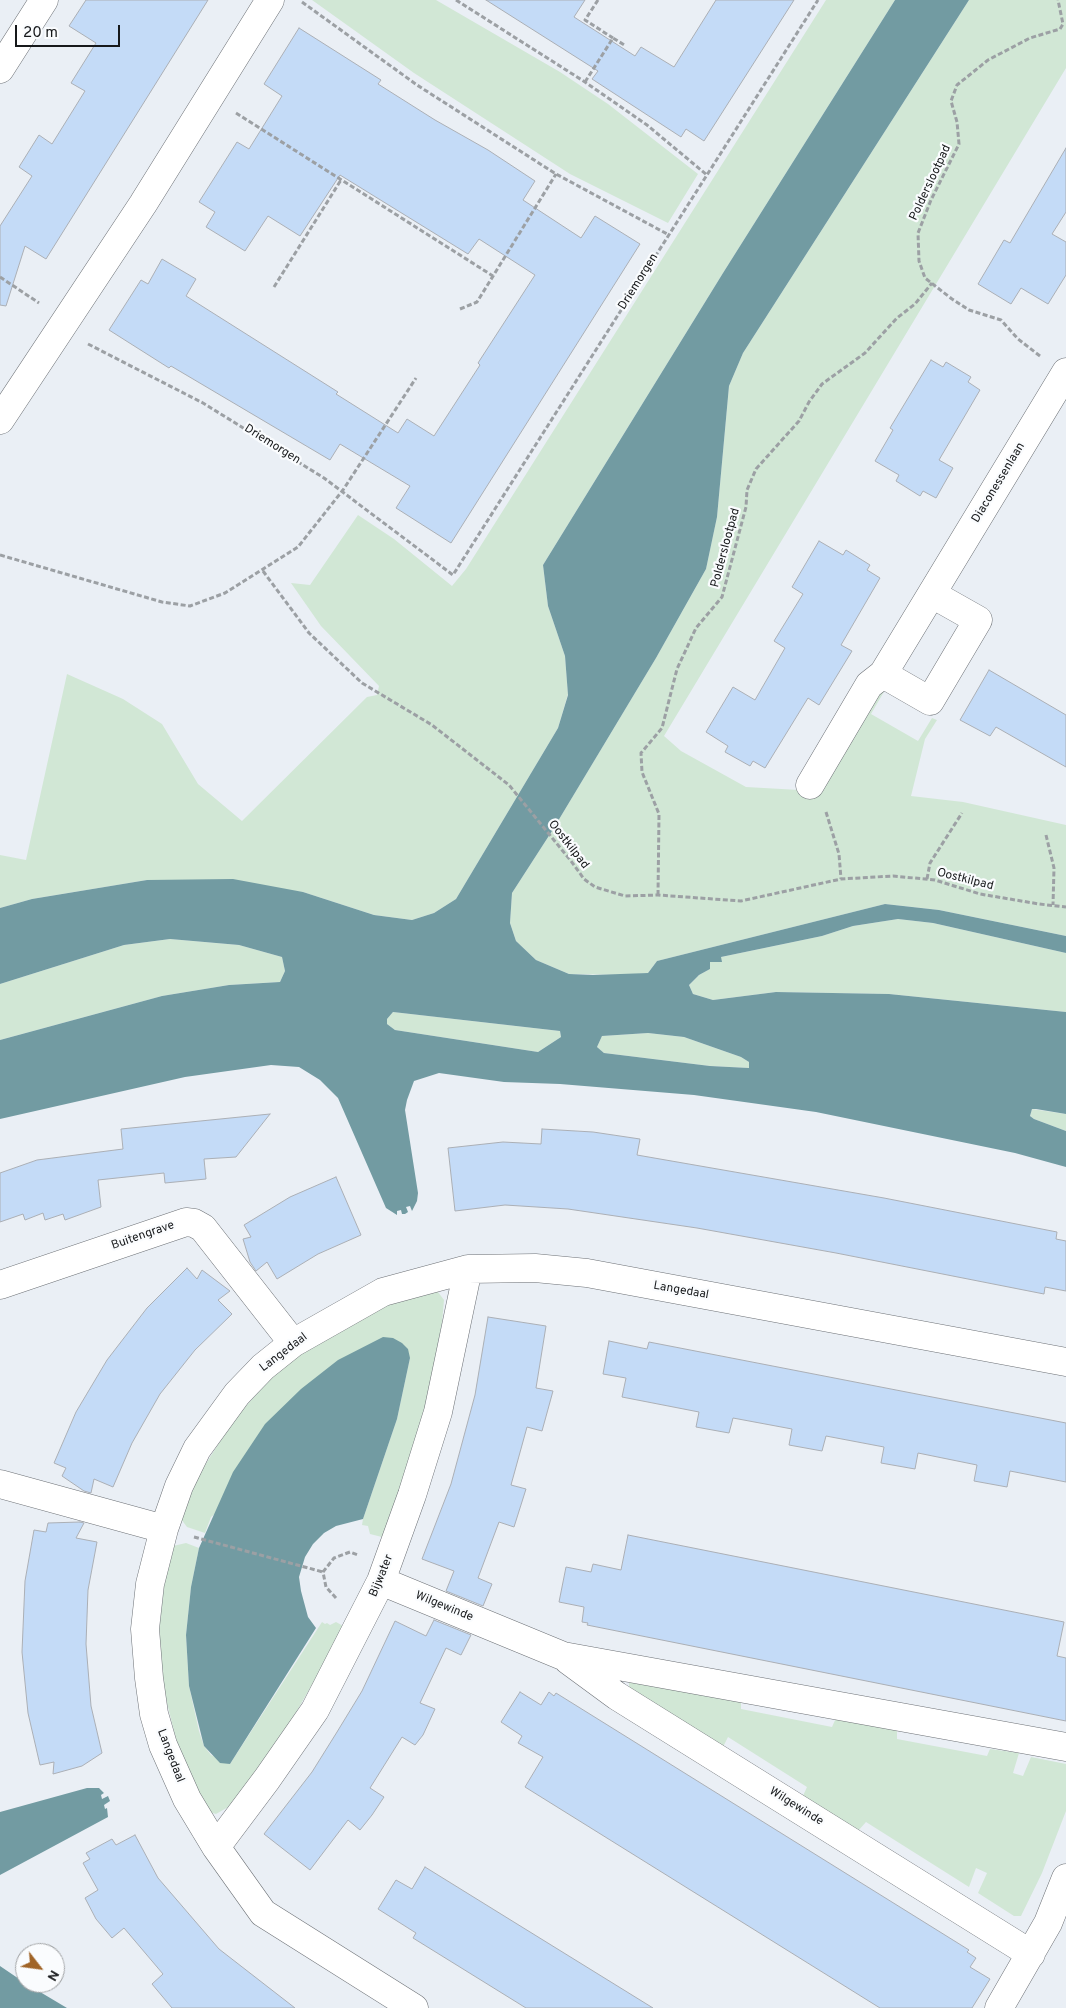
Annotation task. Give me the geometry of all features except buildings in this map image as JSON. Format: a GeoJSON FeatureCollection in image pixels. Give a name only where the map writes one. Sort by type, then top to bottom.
{"type":"FeatureCollection","features":[{"type":"Feature","properties":{"kind":"street"},"geometry":{"type":"LineString","coordinates":[[0,69],[44,0]]}},
{"type":"Feature","properties":{"kind":"street"},"geometry":{"type":"LineString","coordinates":[[0,420],[143,204],[270,0]]}},
{"type":"Feature","properties":{"kind":"street","name":"Diaconessenlaan"},"geometry":{"type":"LineString","coordinates":[[810,785],[869,685],[883,674],[932,594],[1056,365]]}},
{"type":"Feature","properties":{"kind":"street"},"geometry":{"type":"LineString","coordinates":[[883,674],[930,702],[978,620],[932,594]]}},
{"type":"Feature","properties":{"kind":"street","name":"Buitengrave"},"geometry":{"type":"LineString","coordinates":[[0,1285],[186,1222],[194,1223],[203,1228],[293,1343]]}},
{"type":"Feature","properties":{"kind":"street","name":"Langedaal"},"geometry":{"type":"LineString","coordinates":[[414,2008],[263,1913],[216,1847],[187,1799],[163,1745],[154,1714],[148,1678],[145,1629],[150,1584],[177,1533],[179,1486],[197,1449],[237,1394],[263,1366],[293,1343],[383,1292],[468,1268],[535,1268],[587,1273],[1066,1362]]}},
{"type":"Feature","properties":{"kind":"street","name":"Bijwater"},"geometry":{"type":"LineString","coordinates":[[216,1847],[267,1779],[315,1710],[381,1581],[412,1495],[438,1412],[468,1268]]}},
{"type":"Feature","properties":{"kind":"street"},"geometry":{"type":"LineString","coordinates":[[0,1484],[177,1533]]}},
{"type":"Feature","properties":{"kind":"street","name":"Wilgewinde"},"geometry":{"type":"LineString","coordinates":[[381,1581],[563,1656],[1066,1748]]}},
{"type":"Feature","properties":{"kind":"street","name":"Wilgewinde"},"geometry":{"type":"LineString","coordinates":[[563,1656],[626,1701],[1031,1954]]}},
{"type":"Feature","properties":{"kind":"street"},"geometry":{"type":"LineString","coordinates":[[999,2008],[1048,1923],[1066,1878]]}},
{"type":"Feature","properties":{"kind":"path"},"geometry":{"type":"LineString","coordinates":[[299,0],[416,85],[556,174],[669,235]]}},
{"type":"Feature","properties":{"kind":"path"},"geometry":{"type":"LineString","coordinates":[[456,0],[585,82],[646,125],[707,175]]}},
{"type":"Feature","properties":{"kind":"path"},"geometry":{"type":"LineString","coordinates":[[598,0],[585,20],[626,46]]}},
{"type":"Feature","properties":{"kind":"path","name":"Driemorgen"},"geometry":{"type":"LineString","coordinates":[[0,277],[44,307],[86,342],[203,403],[342,490],[453,575],[818,0]]}},
{"type":"Feature","properties":{"kind":"path","name":"Polderslootpad"},"geometry":{"type":"LineString","coordinates":[[1056,365],[1035,353],[1018,340],[1001,320],[969,310],[932,284],[926,278],[919,260],[918,233],[931,200],[959,144],[958,122],[951,101],[957,86],[988,60],[1030,38],[1060,29],[1063,24],[1058,0]]}},
{"type":"Feature","properties":{"kind":"path"},"geometry":{"type":"LineString","coordinates":[[585,82],[614,38]]}},
{"type":"Feature","properties":{"kind":"path"},"geometry":{"type":"LineString","coordinates":[[210,97],[493,276]]}},
{"type":"Feature","properties":{"kind":"path"},"geometry":{"type":"LineString","coordinates":[[460,308],[476,302],[556,174]]}},
{"type":"Feature","properties":{"kind":"path"},"geometry":{"type":"LineString","coordinates":[[274,287],[341,180]]}},
{"type":"Feature","properties":{"kind":"path","name":"Polderslootpad"},"geometry":{"type":"LineString","coordinates":[[658,895],[659,814],[642,772],[641,753],[662,728],[677,669],[696,628],[722,597],[746,507],[747,490],[756,469],[799,421],[809,402],[822,384],[865,353],[897,318],[915,304],[932,284]]}},
{"type":"Feature","properties":{"kind":"path"},"geometry":{"type":"LineString","coordinates":[[0,555],[162,602],[190,606],[225,593],[263,571],[298,547],[342,490],[416,378]]}},
{"type":"Feature","properties":{"kind":"path","name":"Oostkilpad"},"geometry":{"type":"LineString","coordinates":[[263,571],[310,633],[362,684],[432,725],[508,784],[584,879],[595,887],[625,896],[658,895],[741,901],[841,879],[892,876],[927,880],[980,894],[1066,907]]}},
{"type":"Feature","properties":{"kind":"path"},"geometry":{"type":"LineString","coordinates":[[810,785],[824,806],[839,854],[841,879]]}},
{"type":"Feature","properties":{"kind":"path"},"geometry":{"type":"LineString","coordinates":[[927,880],[930,863],[962,813]]}},
{"type":"Feature","properties":{"kind":"path"},"geometry":{"type":"LineString","coordinates":[[1046,836],[1054,868],[1053,905]]}},
{"type":"Feature","properties":{"kind":"path"},"geometry":{"type":"LineString","coordinates":[[177,1533],[323,1572]]}},
{"type":"Feature","properties":{"kind":"green space"},"geometry":{"type":"Polygon","coordinates":[[[312,0],[436,0],[560,72],[608,104],[698,174],[668,223],[570,174],[414,73],[312,0]]]}},
{"type":"Feature","properties":{"kind":"green space"},"geometry":{"type":"Polygon","coordinates":[[[826,0],[895,0],[723,273],[543,565],[548,606],[565,656],[568,694],[558,728],[456,899],[434,913],[412,920],[374,915],[303,892],[147,880],[32,899],[0,908],[0,855],[26,860],[67,674],[123,699],[162,724],[198,784],[242,821],[367,697],[377,695],[379,686],[321,626],[291,583],[310,585],[358,515],[394,539],[452,586],[466,569],[826,0]]]}},
{"type":"Feature","properties":{"kind":"green space"},"geometry":{"type":"Polygon","coordinates":[[[969,0],[1066,0],[1066,68],[664,736],[681,751],[746,787],[817,791],[881,687],[885,690],[871,714],[918,741],[932,718],[937,720],[925,739],[911,796],[963,802],[1066,825],[1066,936],[939,910],[885,904],[657,961],[648,973],[628,975],[569,974],[536,960],[516,941],[510,923],[512,893],[552,831],[656,658],[706,569],[717,517],[729,386],[743,353],[969,0]]]}},
{"type":"Feature","properties":{"kind":"green space"},"geometry":{"type":"Polygon","coordinates":[[[898,919],[933,923],[1066,953],[1066,1012],[889,994],[776,992],[713,1000],[693,994],[689,985],[699,975],[710,969],[710,962],[721,957],[822,936],[853,926],[898,919]]]}},
{"type":"Feature","properties":{"kind":"green space"},"geometry":{"type":"Polygon","coordinates":[[[170,939],[239,945],[282,957],[285,971],[280,982],[229,985],[162,996],[0,1040],[0,984],[124,945],[170,939]]]}},
{"type":"Feature","properties":{"kind":"green space"},"geometry":{"type":"Polygon","coordinates":[[[393,1012],[560,1031],[561,1037],[538,1052],[395,1030],[387,1024],[387,1019],[393,1012]]]}},
{"type":"Feature","properties":{"kind":"green space"},"geometry":{"type":"Polygon","coordinates":[[[648,1033],[684,1037],[741,1057],[749,1062],[749,1068],[710,1066],[604,1053],[597,1047],[602,1036],[648,1033]]]}},
{"type":"Feature","properties":{"kind":"green space"},"geometry":{"type":"Polygon","coordinates":[[[1032,1109],[1066,1114],[1066,1131],[1034,1119],[1030,1116],[1032,1109]]]}},
{"type":"Feature","properties":{"kind":"green space"},"geometry":{"type":"Polygon","coordinates":[[[432,1291],[438,1292],[444,1300],[442,1323],[427,1401],[403,1483],[382,1537],[370,1534],[368,1526],[362,1525],[397,1419],[410,1358],[211,1517],[205,1533],[187,1527],[181,1519],[198,1476],[235,1418],[274,1375],[307,1346],[394,1301],[432,1291]]]}},
{"type":"Feature","properties":{"kind":"green space"},"geometry":{"type":"Polygon","coordinates":[[[186,1543],[199,1548],[191,1587],[186,1635],[189,1686],[199,1731],[204,1746],[211,1755],[230,1764],[322,1622],[330,1625],[336,1622],[345,1627],[290,1723],[264,1761],[230,1806],[216,1814],[206,1811],[190,1776],[176,1739],[162,1683],[159,1631],[164,1586],[173,1546],[186,1543]]]}},
{"type":"Feature","properties":{"kind":"green space"},"geometry":{"type":"Polygon","coordinates":[[[629,1681],[741,1699],[741,1709],[832,1727],[836,1718],[897,1730],[897,1739],[987,1756],[990,1749],[1019,1753],[1013,1773],[1023,1776],[1031,1757],[1066,1764],[1066,1811],[1042,1873],[1021,1916],[1014,1916],[978,1893],[987,1873],[976,1868],[969,1887],[866,1822],[858,1831],[802,1798],[807,1787],[728,1737],[723,1747],[629,1689],[629,1681]]]}},
{"type":"Feature","properties":{"kind":"water"},"geometry":{"type":"Polygon","coordinates":[[[895,0],[969,0],[743,353],[729,386],[717,517],[706,569],[656,658],[552,831],[512,893],[510,923],[516,941],[536,960],[569,974],[593,975],[648,973],[657,961],[885,904],[939,910],[1066,936],[1066,953],[933,923],[898,919],[853,926],[822,936],[721,957],[722,962],[710,962],[710,969],[699,975],[689,985],[693,994],[713,1000],[776,992],[889,994],[1066,1012],[1066,1114],[1032,1109],[1030,1116],[1066,1131],[1066,1167],[1015,1153],[816,1112],[694,1095],[560,1084],[504,1082],[439,1073],[414,1081],[407,1100],[405,1110],[418,1193],[417,1201],[412,1211],[410,1206],[406,1207],[408,1212],[402,1214],[401,1210],[397,1211],[397,1215],[386,1208],[338,1098],[320,1080],[299,1067],[271,1065],[185,1077],[0,1119],[0,1040],[162,996],[229,985],[280,982],[285,971],[282,957],[239,945],[170,939],[124,945],[0,984],[0,908],[32,899],[147,880],[233,879],[303,892],[374,915],[412,920],[434,913],[456,899],[558,728],[568,695],[565,656],[548,606],[543,565],[723,273],[895,0]],[[393,1012],[387,1019],[387,1024],[395,1030],[538,1052],[561,1037],[560,1031],[393,1012]],[[648,1033],[602,1036],[597,1047],[604,1053],[710,1066],[749,1068],[749,1062],[741,1057],[684,1037],[648,1033]]]}},
{"type":"Feature","properties":{"kind":"water"},"geometry":{"type":"Polygon","coordinates":[[[383,1337],[393,1338],[402,1343],[408,1349],[410,1358],[397,1419],[363,1519],[336,1526],[324,1533],[313,1544],[305,1557],[299,1577],[301,1591],[308,1617],[316,1628],[230,1764],[220,1763],[204,1746],[189,1686],[186,1635],[191,1587],[199,1548],[233,1472],[265,1424],[301,1389],[338,1360],[383,1337]]]}},
{"type":"Feature","properties":{"kind":"water"},"geometry":{"type":"Polygon","coordinates":[[[87,1788],[99,1788],[104,1793],[101,1795],[102,1799],[108,1796],[110,1801],[104,1805],[105,1809],[107,1808],[108,1817],[0,1875],[0,1812],[87,1788]]]}},
{"type":"Feature","properties":{"kind":"water"},"geometry":{"type":"Polygon","coordinates":[[[0,1966],[15,1976],[15,1993],[42,1993],[67,2008],[0,2008],[0,1966]]]}}]}
